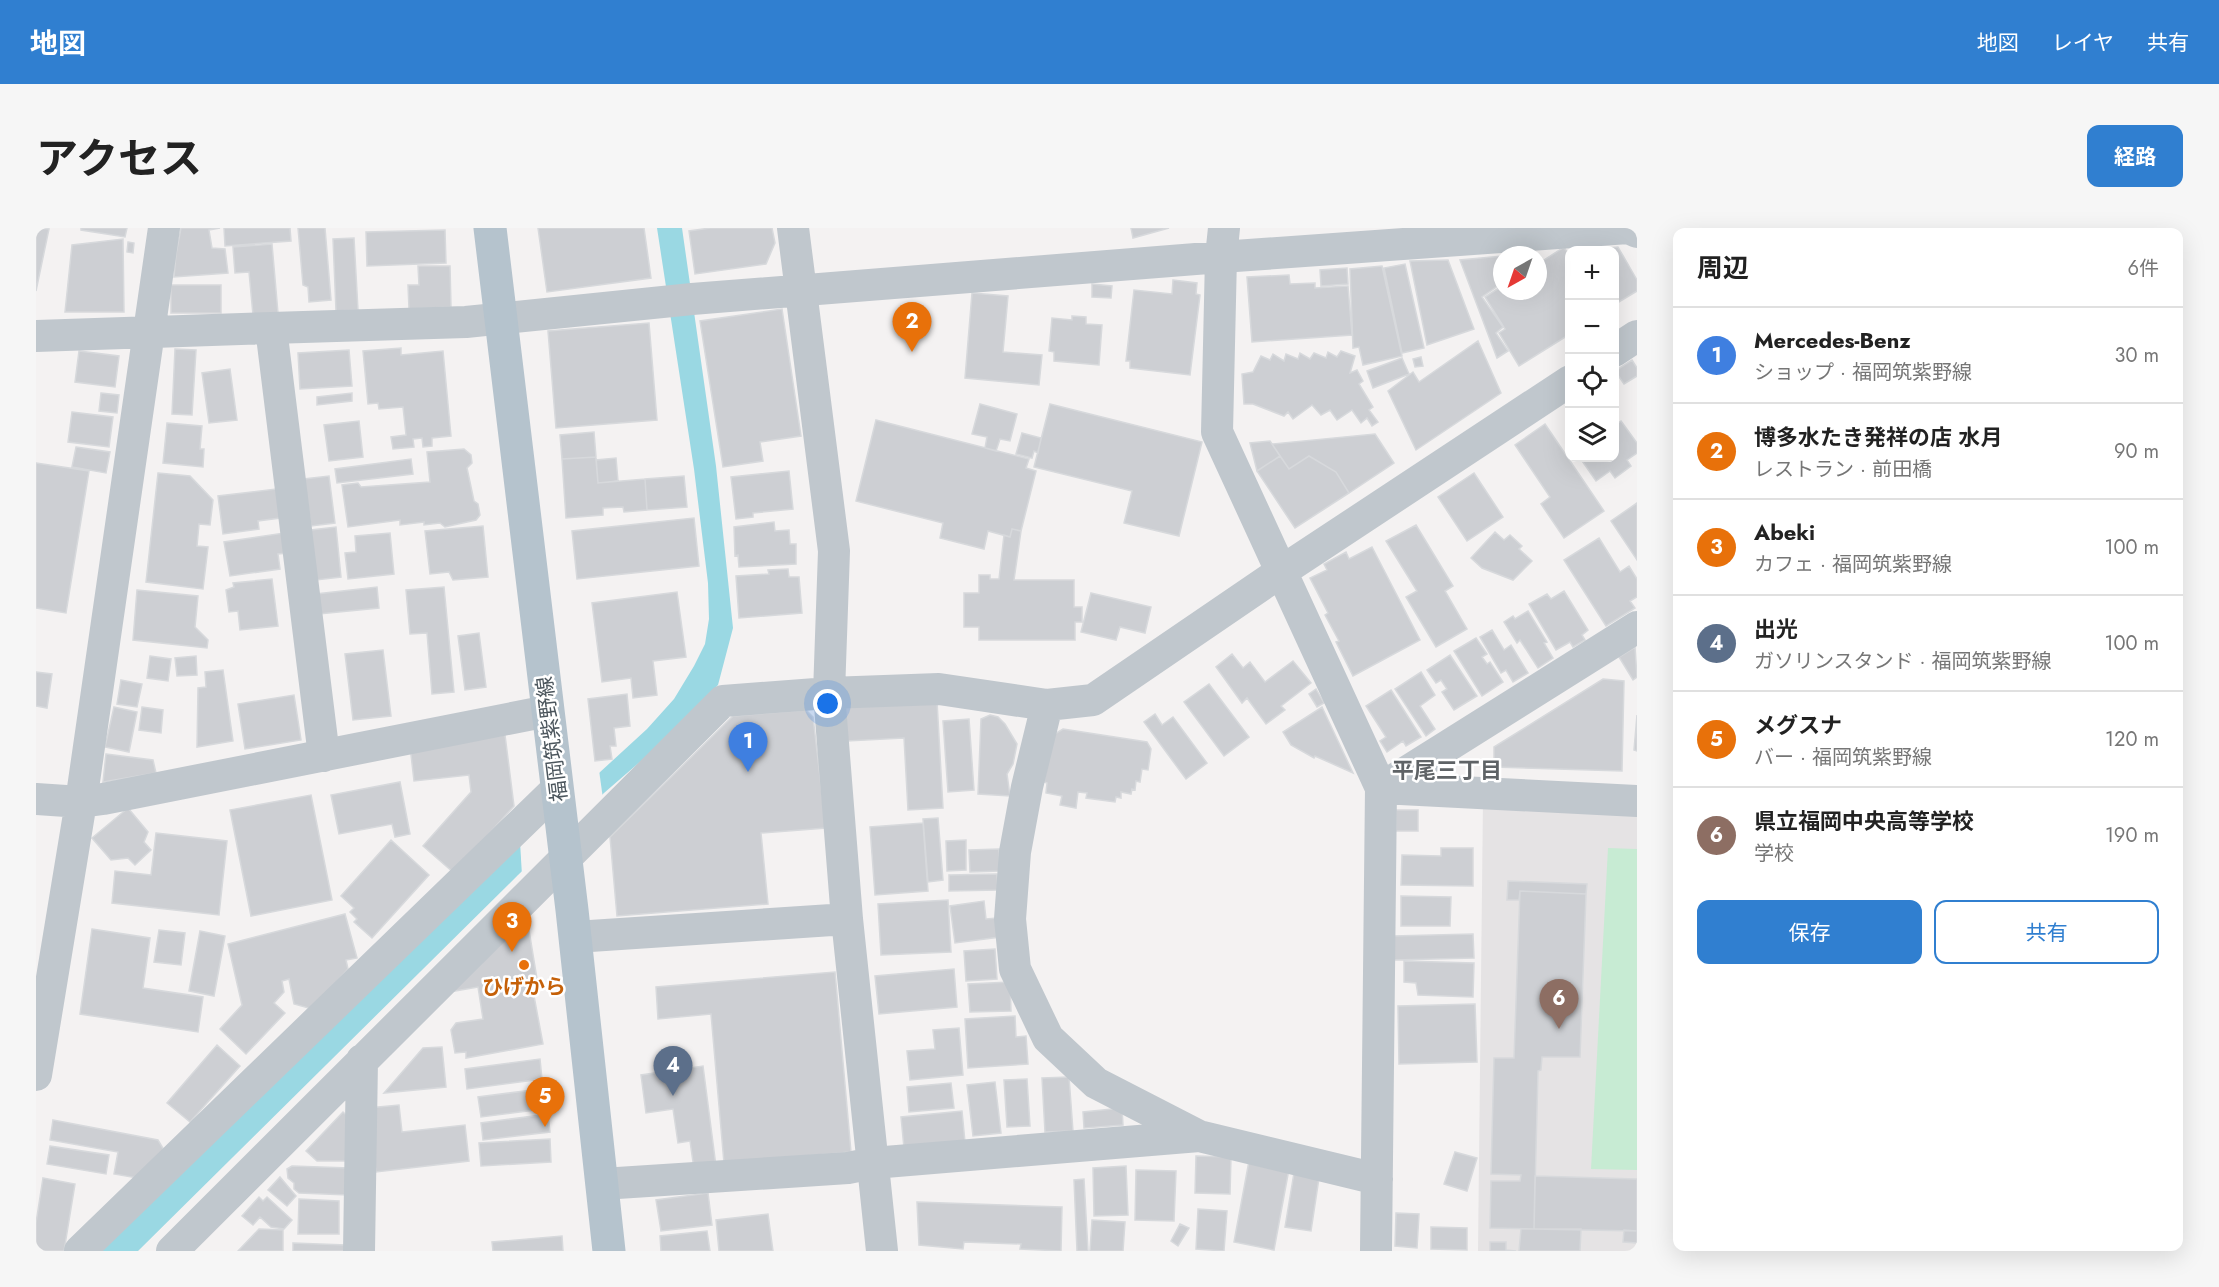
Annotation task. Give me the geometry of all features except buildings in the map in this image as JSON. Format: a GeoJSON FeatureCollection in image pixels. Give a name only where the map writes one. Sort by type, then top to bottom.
{"type":"FeatureCollection","features":[{"type":"Feature","properties":{"kind":"main road","name":"福岡筑紫野線"},"geometry":{"type":"LineString","coordinates":[[490,228],[575,937],[609,1251]]}},
{"type":"Feature","properties":{"kind":"street"},"geometry":{"type":"LineString","coordinates":[[36,1074],[81,802],[164,228]]}},
{"type":"Feature","properties":{"kind":"street"},"geometry":{"type":"LineString","coordinates":[[793,228],[834,551],[829,693],[847,920],[882,1251]]}},
{"type":"Feature","properties":{"kind":"street"},"geometry":{"type":"LineString","coordinates":[[36,336],[501,319],[680,300],[801,291],[1222,243],[1628,228],[1637,232]]}},
{"type":"Feature","properties":{"kind":"street"},"geometry":{"type":"LineString","coordinates":[[1222,243],[1216,432],[1381,788],[1376,1251]]}},
{"type":"Feature","properties":{"kind":"street"},"geometry":{"type":"LineString","coordinates":[[271,328],[324,756]]}},
{"type":"Feature","properties":{"kind":"street"},"geometry":{"type":"LineString","coordinates":[[1619,348],[1637,336]]}},
{"type":"Feature","properties":{"kind":"street"},"geometry":{"type":"LineString","coordinates":[[172,1251],[362,1060],[564,849],[723,701],[829,693],[939,689],[1047,705],[1093,700],[1282,571],[1565,384]]}},
{"type":"Feature","properties":{"kind":"street"},"geometry":{"type":"LineString","coordinates":[[1381,788],[1637,627]]}},
{"type":"Feature","properties":{"kind":"street"},"geometry":{"type":"LineString","coordinates":[[1047,705],[1027,787],[1015,852],[1011,919],[1015,969],[1048,1038],[1096,1083],[1199,1136],[1377,1179]]}},
{"type":"Feature","properties":{"kind":"street"},"geometry":{"type":"LineString","coordinates":[[36,799],[81,802],[548,711]]}},
{"type":"Feature","properties":{"kind":"street"},"geometry":{"type":"LineString","coordinates":[[1381,788],[1637,801]]}},
{"type":"Feature","properties":{"kind":"street"},"geometry":{"type":"LineString","coordinates":[[80,1251],[558,796]]}},
{"type":"Feature","properties":{"kind":"street"},"geometry":{"type":"LineString","coordinates":[[575,937],[847,920]]}},
{"type":"Feature","properties":{"kind":"street"},"geometry":{"type":"LineString","coordinates":[[359,1251],[362,1060]]}},
{"type":"Feature","properties":{"kind":"street"},"geometry":{"type":"LineString","coordinates":[[602,1184],[848,1168],[873,1163],[1199,1136]]}},
{"type":"Feature","properties":{"kind":"shaded area"},"geometry":{"type":"Polygon","coordinates":[[[1483,799],[1637,807],[1637,1251],[1478,1251],[1483,799]]]}},
{"type":"Feature","properties":{"kind":"green space"},"geometry":{"type":"Polygon","coordinates":[[[1608,848],[1637,849],[1637,1170],[1591,1169],[1608,848]]]}},
{"type":"Feature","properties":{"kind":"water"},"geometry":{"type":"Polygon","coordinates":[[[657,228],[682,228],[716,466],[733,628],[718,685],[656,748],[604,793],[518,875],[138,1251],[101,1251],[514,851],[647,729],[674,699],[694,666],[705,644],[709,619],[708,583],[694,469],[657,228]]]}},
{"type":"Feature","properties":{"kind":"pier"},"geometry":{"type":"Polygon","coordinates":[[[599,770],[603,799],[522,875],[520,842],[599,770]]]}},
{"type":"Feature","properties":{"kind":"place","name":"博多水たき発祥の店 水月"},"geometry":{"type":"Point","coordinates":[912,352]}},
{"type":"Feature","properties":{"kind":"place","name":"Mercedes-Benz"},"geometry":{"type":"Point","coordinates":[748,772]}},
{"type":"Feature","properties":{"kind":"place","name":"Abeki"},"geometry":{"type":"Point","coordinates":[512,952]}},
{"type":"Feature","properties":{"kind":"place","name":"ひげから"},"geometry":{"type":"Point","coordinates":[524,965]}},
{"type":"Feature","properties":{"kind":"place","name":"県立福岡中央高等学校"},"geometry":{"type":"Point","coordinates":[1559,1029]}},
{"type":"Feature","properties":{"kind":"place","name":"出光"},"geometry":{"type":"Point","coordinates":[673,1096]}},
{"type":"Feature","properties":{"kind":"place","name":"メグスナ"},"geometry":{"type":"Point","coordinates":[545,1127]}},
{"type":"Feature","properties":{"kind":"district","name":"平尾三丁目"},"geometry":{"type":"Point","coordinates":[1447,770]}}]}
